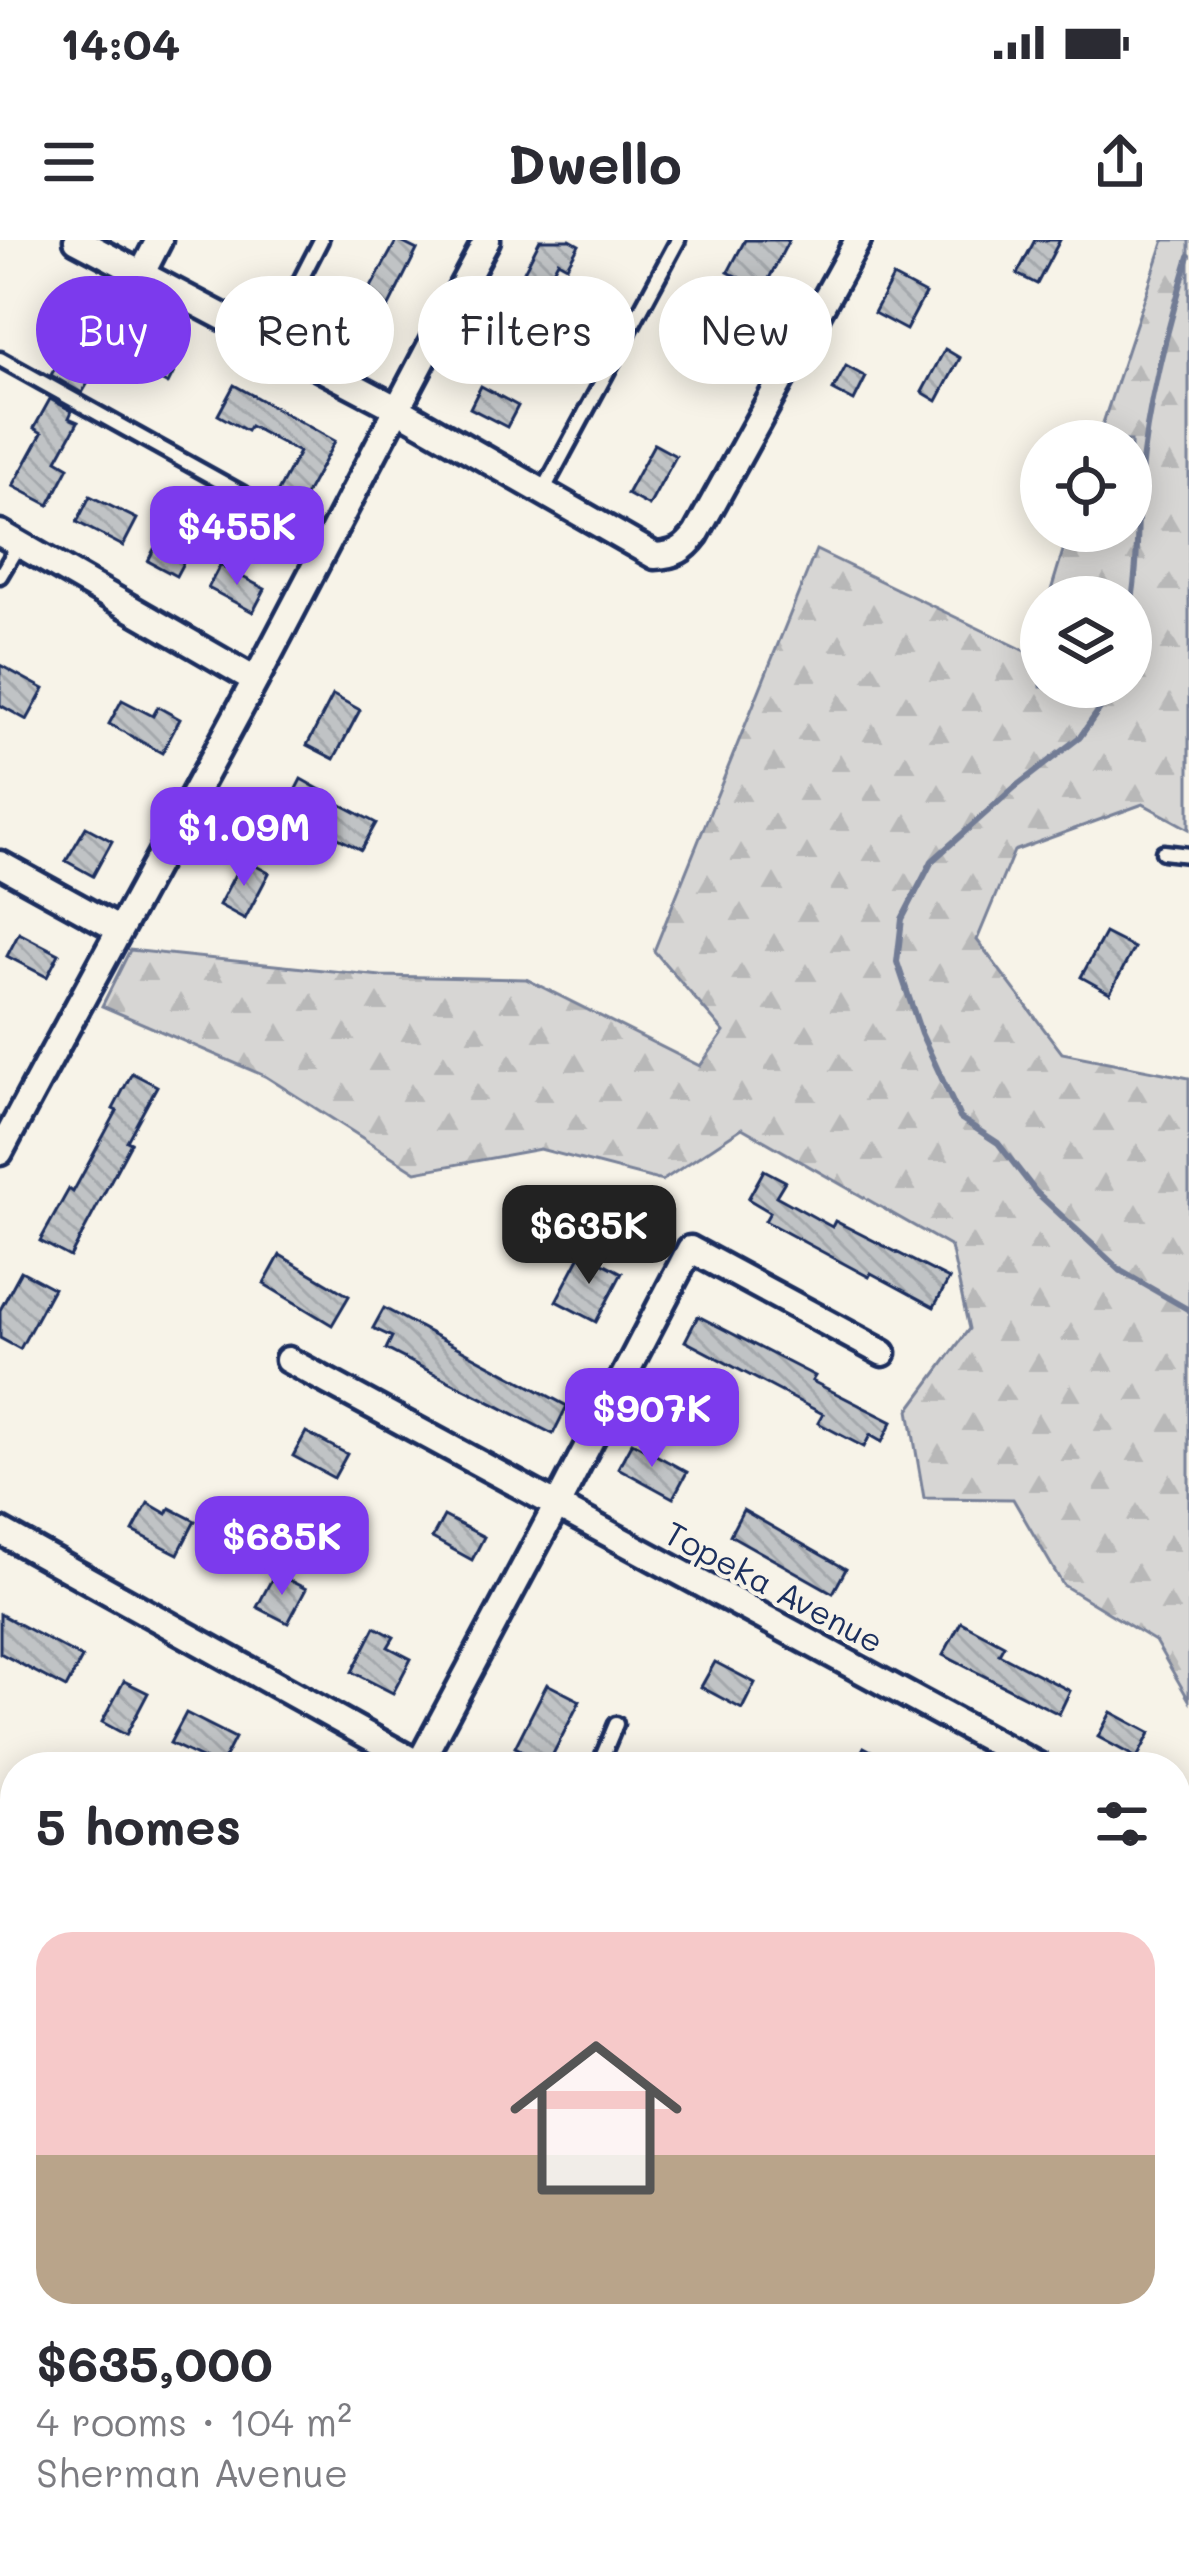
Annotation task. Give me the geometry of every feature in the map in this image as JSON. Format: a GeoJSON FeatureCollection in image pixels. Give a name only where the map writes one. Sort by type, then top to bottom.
{"type":"FeatureCollection","features":[{"type":"Feature","properties":{"kind":"street"},"geometry":{"type":"LineString","coordinates":[[77,240],[215,312]]}},
{"type":"Feature","properties":{"kind":"street"},"geometry":{"type":"LineString","coordinates":[[142,273],[159,240]]}},
{"type":"Feature","properties":{"kind":"street"},"geometry":{"type":"LineString","coordinates":[[0,1152],[488,240]]}},
{"type":"Feature","properties":{"kind":"street"},"geometry":{"type":"LineString","coordinates":[[351,384],[640,550],[672,556],[696,534],[858,240]]}},
{"type":"Feature","properties":{"kind":"street"},"geometry":{"type":"LineString","coordinates":[[10,539],[255,680]]}},
{"type":"Feature","properties":{"kind":"street"},"geometry":{"type":"LineString","coordinates":[[0,864],[118,928]]}},
{"type":"Feature","properties":{"kind":"street"},"geometry":{"type":"LineString","coordinates":[[428,1752],[690,1249],[883,1354]]}},
{"type":"Feature","properties":{"kind":"street","name":"Topeka Avenue"},"geometry":{"type":"LineString","coordinates":[[288,1360],[1012,1752]]}},
{"type":"Feature","properties":{"kind":"street"},"geometry":{"type":"LineString","coordinates":[[0,1531],[396,1752]]}},
{"type":"Feature","properties":{"kind":"lane"},"geometry":{"type":"LineString","coordinates":[[302,276],[321,240]]}},
{"type":"Feature","properties":{"kind":"lane"},"geometry":{"type":"LineString","coordinates":[[542,493],[678,240]]}},
{"type":"Feature","properties":{"kind":"lane"},"geometry":{"type":"LineString","coordinates":[[0,358],[328,541]]}},
{"type":"Feature","properties":{"kind":"lane"},"geometry":{"type":"LineString","coordinates":[[0,576],[10,539]]}},
{"type":"Feature","properties":{"kind":"lane"},"geometry":{"type":"LineString","coordinates":[[1162,852],[1189,855]]}},
{"type":"Feature","properties":{"kind":"lane"},"geometry":{"type":"LineString","coordinates":[[604,1752],[616,1724]]}},
{"type":"Feature","properties":{"kind":"green space"},"geometry":{"type":"Polygon","coordinates":[[[1164,240],[1189,240],[1189,829],[1143,804],[1014,851],[977,940],[1062,1053],[1189,1078],[1189,1700],[1155,1641],[1063,1585],[1013,1499],[924,1498],[909,1410],[969,1329],[951,1247],[742,1128],[662,1181],[540,1149],[416,1172],[265,1076],[102,1006],[130,950],[381,976],[526,979],[700,1066],[724,1032],[654,951],[816,550],[1020,648],[1020,708],[1152,708],[1152,576],[1055,576],[1063,552],[1152,552],[1152,420],[1104,420],[1164,240]]]}},
{"type":"Feature","properties":{"kind":"building"},"geometry":{"type":"Polygon","coordinates":[[[397,240],[417,250],[394,296],[394,276],[377,276],[397,240]]]}},
{"type":"Feature","properties":{"kind":"building"},"geometry":{"type":"Polygon","coordinates":[[[540,240],[570,240],[579,245],[567,266],[558,261],[550,276],[521,276],[540,240]]]}},
{"type":"Feature","properties":{"kind":"building"},"geometry":{"type":"Polygon","coordinates":[[[745,240],[789,240],[770,276],[728,272],[745,240]]]}},
{"type":"Feature","properties":{"kind":"building"},"geometry":{"type":"Polygon","coordinates":[[[1035,240],[1060,240],[1037,284],[1017,274],[1035,240]]]}},
{"type":"Feature","properties":{"kind":"building"},"geometry":{"type":"Polygon","coordinates":[[[893,277],[925,294],[906,330],[874,313],[893,277]]]}},
{"type":"Feature","properties":{"kind":"building"},"geometry":{"type":"Polygon","coordinates":[[[945,349],[960,358],[937,401],[922,392],[945,349]]]}},
{"type":"Feature","properties":{"kind":"building"},"geometry":{"type":"Polygon","coordinates":[[[846,366],[866,377],[854,401],[833,390],[846,366]]]}},
{"type":"Feature","properties":{"kind":"building"},"geometry":{"type":"Polygon","coordinates":[[[66,384],[87,384],[82,393],[66,384]]]}},
{"type":"Feature","properties":{"kind":"building"},"geometry":{"type":"Polygon","coordinates":[[[234,385],[335,441],[299,507],[276,495],[299,452],[218,415],[234,385]]]}},
{"type":"Feature","properties":{"kind":"building"},"geometry":{"type":"Polygon","coordinates":[[[481,386],[518,406],[507,427],[470,408],[481,386]]]}},
{"type":"Feature","properties":{"kind":"building"},"geometry":{"type":"Polygon","coordinates":[[[50,399],[72,411],[69,418],[78,422],[57,460],[69,467],[49,505],[13,486],[42,433],[34,428],[50,399]]]}},
{"type":"Feature","properties":{"kind":"building"},"geometry":{"type":"Polygon","coordinates":[[[654,444],[676,456],[649,506],[627,494],[654,444]]]}},
{"type":"Feature","properties":{"kind":"building"},"geometry":{"type":"Polygon","coordinates":[[[90,496],[137,519],[123,546],[77,522],[90,496]]]}},
{"type":"Feature","properties":{"kind":"building"},"geometry":{"type":"Polygon","coordinates":[[[162,533],[191,548],[176,576],[148,561],[162,533]]]}},
{"type":"Feature","properties":{"kind":"building"},"geometry":{"type":"Polygon","coordinates":[[[220,565],[265,589],[253,612],[208,588],[220,565]]]}},
{"type":"Feature","properties":{"kind":"building"},"geometry":{"type":"Polygon","coordinates":[[[0,665],[44,689],[27,720],[0,705],[0,665]]]}},
{"type":"Feature","properties":{"kind":"building"},"geometry":{"type":"Polygon","coordinates":[[[333,695],[360,710],[334,759],[307,745],[333,695]]]}},
{"type":"Feature","properties":{"kind":"building"},"geometry":{"type":"Polygon","coordinates":[[[122,700],[153,716],[158,707],[180,719],[162,753],[109,724],[122,700]]]}},
{"type":"Feature","properties":{"kind":"building"},"geometry":{"type":"Polygon","coordinates":[[[301,779],[376,823],[361,850],[308,822],[299,840],[276,828],[301,779]]]}},
{"type":"Feature","properties":{"kind":"building"},"geometry":{"type":"Polygon","coordinates":[[[86,827],[112,841],[93,876],[66,861],[86,827]]]}},
{"type":"Feature","properties":{"kind":"building"},"geometry":{"type":"Polygon","coordinates":[[[243,859],[269,873],[245,919],[219,905],[243,859]]]}},
{"type":"Feature","properties":{"kind":"building"},"geometry":{"type":"Polygon","coordinates":[[[19,933],[59,954],[47,977],[7,956],[19,933]]]}},
{"type":"Feature","properties":{"kind":"building"},"geometry":{"type":"Polygon","coordinates":[[[1105,933],[1134,948],[1110,993],[1081,977],[1105,933]]]}},
{"type":"Feature","properties":{"kind":"building"},"geometry":{"type":"Polygon","coordinates":[[[132,1073],[157,1086],[70,1257],[40,1241],[69,1189],[73,1192],[132,1073]]]}},
{"type":"Feature","properties":{"kind":"building"},"geometry":{"type":"Polygon","coordinates":[[[764,1170],[785,1181],[776,1196],[832,1227],[835,1221],[949,1279],[934,1307],[765,1221],[770,1212],[748,1199],[764,1170]]]}},
{"type":"Feature","properties":{"kind":"building"},"geometry":{"type":"Polygon","coordinates":[[[582,1252],[622,1273],[596,1322],[556,1301],[582,1252]]]}},
{"type":"Feature","properties":{"kind":"building"},"geometry":{"type":"Polygon","coordinates":[[[280,1255],[349,1296],[332,1325],[264,1284],[280,1255]]]}},
{"type":"Feature","properties":{"kind":"building"},"geometry":{"type":"Polygon","coordinates":[[[21,1271],[53,1288],[20,1349],[0,1338],[0,1310],[21,1271]]]}},
{"type":"Feature","properties":{"kind":"building"},"geometry":{"type":"Polygon","coordinates":[[[384,1308],[567,1406],[553,1434],[386,1349],[392,1337],[373,1328],[384,1308]]]}},
{"type":"Feature","properties":{"kind":"building"},"geometry":{"type":"Polygon","coordinates":[[[698,1316],[892,1422],[882,1442],[870,1435],[864,1447],[818,1423],[823,1414],[685,1341],[698,1316]]]}},
{"type":"Feature","properties":{"kind":"building"},"geometry":{"type":"Polygon","coordinates":[[[306,1432],[347,1454],[334,1478],[293,1456],[306,1432]]]}},
{"type":"Feature","properties":{"kind":"building"},"geometry":{"type":"Polygon","coordinates":[[[632,1442],[687,1472],[673,1498],[618,1468],[632,1442]]]}},
{"type":"Feature","properties":{"kind":"building"},"geometry":{"type":"Polygon","coordinates":[[[148,1503],[195,1521],[178,1554],[133,1531],[148,1503]]]}},
{"type":"Feature","properties":{"kind":"building"},"geometry":{"type":"Polygon","coordinates":[[[743,1510],[846,1569],[833,1593],[730,1535],[743,1510]]]}},
{"type":"Feature","properties":{"kind":"building"},"geometry":{"type":"Polygon","coordinates":[[[444,1516],[484,1537],[472,1560],[432,1538],[444,1516]]]}},
{"type":"Feature","properties":{"kind":"building"},"geometry":{"type":"Polygon","coordinates":[[[275,1573],[306,1589],[288,1623],[257,1607],[275,1573]]]}},
{"type":"Feature","properties":{"kind":"building"},"geometry":{"type":"Polygon","coordinates":[[[0,1614],[82,1658],[66,1688],[0,1653],[0,1614]]]}},
{"type":"Feature","properties":{"kind":"building"},"geometry":{"type":"Polygon","coordinates":[[[961,1622],[1004,1645],[999,1654],[1070,1691],[1059,1714],[943,1655],[961,1622]]]}},
{"type":"Feature","properties":{"kind":"building"},"geometry":{"type":"Polygon","coordinates":[[[375,1627],[394,1637],[388,1647],[411,1659],[393,1693],[352,1672],[375,1627]]]}},
{"type":"Feature","properties":{"kind":"building"},"geometry":{"type":"Polygon","coordinates":[[[715,1662],[755,1683],[742,1709],[701,1687],[715,1662]]]}},
{"type":"Feature","properties":{"kind":"building"},"geometry":{"type":"Polygon","coordinates":[[[124,1681],[148,1693],[126,1735],[102,1722],[124,1681]]]}},
{"type":"Feature","properties":{"kind":"building"},"geometry":{"type":"Polygon","coordinates":[[[547,1684],[580,1701],[554,1752],[525,1752],[515,1747],[547,1684]]]}},
{"type":"Feature","properties":{"kind":"building"},"geometry":{"type":"Polygon","coordinates":[[[1111,1712],[1150,1733],[1140,1752],[1126,1752],[1098,1737],[1111,1712]]]}},
{"type":"Feature","properties":{"kind":"building"},"geometry":{"type":"Polygon","coordinates":[[[186,1713],[235,1738],[228,1752],[189,1752],[170,1743],[186,1713]]]}},
{"type":"Feature","properties":{"kind":"waterway"},"geometry":{"type":"LineString","coordinates":[[1135,576],[1147,426],[1189,256]]}},
{"type":"Feature","properties":{"kind":"waterway"},"geometry":{"type":"LineString","coordinates":[[1100,708],[1080,737],[932,861],[902,919],[897,962],[921,1033],[960,1118],[998,1143],[1036,1192],[1121,1271],[1189,1310]]}}]}
